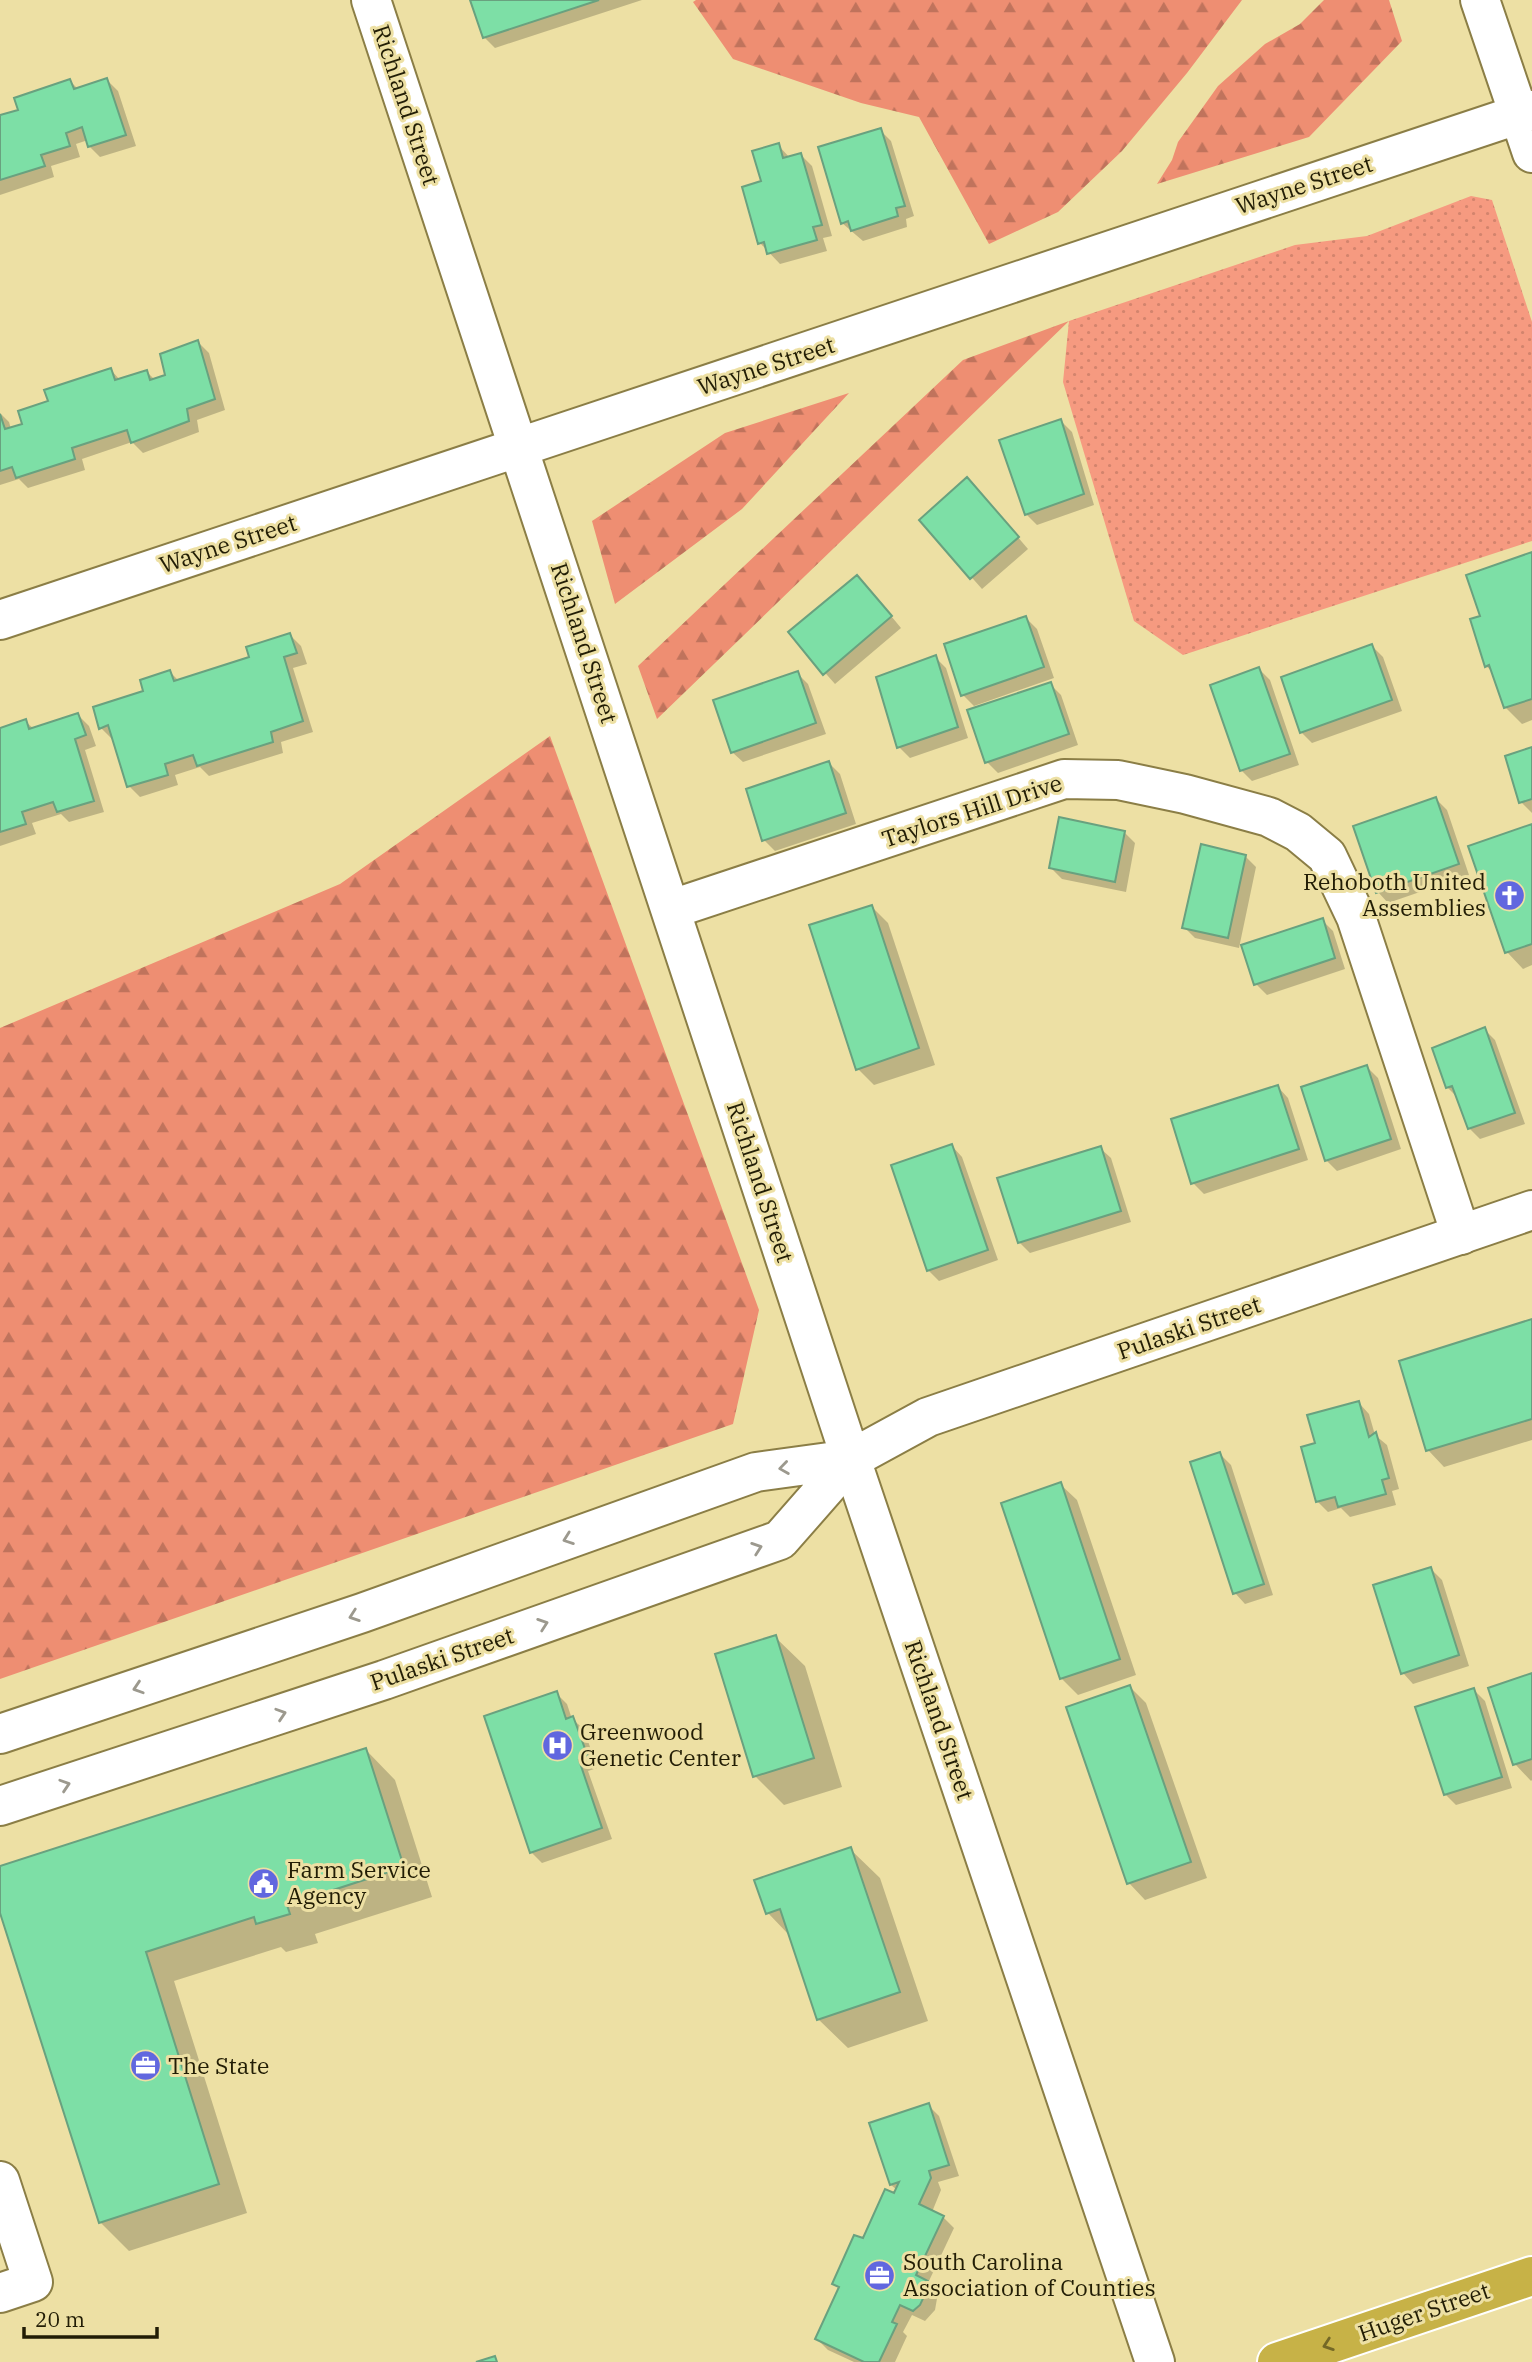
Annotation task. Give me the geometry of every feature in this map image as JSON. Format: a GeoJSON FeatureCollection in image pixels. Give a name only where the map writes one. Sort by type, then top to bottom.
{"type":"FeatureCollection","features":[{"type":"Feature","properties":{"kind":"highway","name":"Huger Street"},"geometry":{"type":"LineString","coordinates":[[1277,2362],[1532,2276]]}},
{"type":"Feature","properties":{"kind":"street","name":"Richland Street"},"geometry":{"type":"LineString","coordinates":[[371,0],[851,1459],[1155,2362]]}},
{"type":"Feature","properties":{"kind":"street"},"geometry":{"type":"LineString","coordinates":[[1480,0],[1525,112],[1532,153]]}},
{"type":"Feature","properties":{"kind":"street","name":"Wayne Street"},"geometry":{"type":"LineString","coordinates":[[0,620],[1525,112]]}},
{"type":"Feature","properties":{"kind":"street","name":"Taylors Hill Drive"},"geometry":{"type":"LineString","coordinates":[[672,909],[1064,779],[1118,780],[1185,794],[1269,817],[1298,832],[1327,856],[1356,917],[1461,1235]]}},
{"type":"Feature","properties":{"kind":"street","name":"Pulaski Street"},"geometry":{"type":"LineString","coordinates":[[0,1806],[384,1680],[780,1540],[851,1459],[928,1417],[1532,1210]]}},
{"type":"Feature","properties":{"kind":"street","name":"Pulaski Street"},"geometry":{"type":"LineString","coordinates":[[0,1734],[362,1613],[756,1472],[851,1459]]}},
{"type":"Feature","properties":{"kind":"street"},"geometry":{"type":"LineString","coordinates":[[0,2181],[17,2287]]}},
{"type":"Feature","properties":{"kind":"shaded area"},"geometry":{"type":"Polygon","coordinates":[[[1471,196],[1492,200],[1532,322],[1532,541],[1183,655],[1134,621],[1063,382],[1069,321],[1295,245],[1367,236],[1471,196]]]}},
{"type":"Feature","properties":{"kind":"green space"},"geometry":{"type":"Polygon","coordinates":[[[1242,0],[1187,73],[1122,151],[1058,212],[989,244],[919,117],[861,103],[733,59],[693,2],[1242,0]]]}},
{"type":"Feature","properties":{"kind":"green space"},"geometry":{"type":"Polygon","coordinates":[[[1324,0],[1389,0],[1402,41],[1309,137],[1157,184],[1172,160],[1178,142],[1218,86],[1265,44],[1300,24],[1324,0]]]}},
{"type":"Feature","properties":{"kind":"green space"},"geometry":{"type":"Polygon","coordinates":[[[1069,321],[657,719],[638,666],[963,360],[1069,321]]]}},
{"type":"Feature","properties":{"kind":"green space"},"geometry":{"type":"Polygon","coordinates":[[[849,393],[742,509],[615,604],[592,521],[725,433],[849,393]]]}},
{"type":"Feature","properties":{"kind":"green space"},"geometry":{"type":"Polygon","coordinates":[[[550,736],[759,1310],[733,1424],[0,1679],[0,1028],[340,884],[550,736]]]}},
{"type":"Feature","properties":{"kind":"building"},"geometry":{"type":"Polygon","coordinates":[[[470,0],[599,0],[483,38],[470,0]]]}},
{"type":"Feature","properties":{"kind":"building"},"geometry":{"type":"Polygon","coordinates":[[[107,78],[126,135],[88,147],[82,127],[66,133],[70,146],[41,155],[45,166],[0,180],[0,115],[18,110],[14,98],[70,79],[74,89],[107,78]]]}},
{"type":"Feature","properties":{"kind":"building"},"geometry":{"type":"Polygon","coordinates":[[[881,128],[905,206],[896,208],[898,216],[851,231],[848,221],[841,224],[818,147],[881,128]]]}},
{"type":"Feature","properties":{"kind":"building"},"geometry":{"type":"Polygon","coordinates":[[[779,143],[783,158],[801,153],[822,225],[813,227],[817,240],[767,254],[764,242],[758,244],[742,187],[761,181],[752,151],[779,143]]]}},
{"type":"Feature","properties":{"kind":"building"},"geometry":{"type":"Polygon","coordinates":[[[198,340],[215,399],[187,409],[189,421],[131,443],[127,430],[72,448],[75,459],[16,478],[12,467],[0,471],[0,414],[5,429],[22,424],[18,411],[48,401],[44,390],[111,368],[115,380],[147,370],[150,380],[165,375],[160,354],[198,340]]]}},
{"type":"Feature","properties":{"kind":"building"},"geometry":{"type":"Polygon","coordinates":[[[1061,419],[1084,494],[1025,515],[999,440],[1061,419]]]}},
{"type":"Feature","properties":{"kind":"building"},"geometry":{"type":"Polygon","coordinates":[[[967,477],[1019,537],[970,579],[919,520],[967,477]]]}},
{"type":"Feature","properties":{"kind":"building"},"geometry":{"type":"Polygon","coordinates":[[[1532,552],[1532,699],[1504,708],[1489,665],[1485,667],[1470,619],[1480,616],[1466,575],[1532,552]]]}},
{"type":"Feature","properties":{"kind":"building"},"geometry":{"type":"Polygon","coordinates":[[[857,575],[892,616],[823,675],[788,632],[857,575]]]}},
{"type":"Feature","properties":{"kind":"building"},"geometry":{"type":"Polygon","coordinates":[[[1026,616],[1044,667],[961,696],[944,644],[1026,616]]]}},
{"type":"Feature","properties":{"kind":"building"},"geometry":{"type":"Polygon","coordinates":[[[290,633],[297,653],[284,657],[303,721],[271,732],[273,742],[197,766],[193,755],[165,764],[168,775],[127,787],[108,725],[99,729],[93,707],[143,691],[140,680],[170,670],[174,681],[249,657],[246,647],[290,633]]]}},
{"type":"Feature","properties":{"kind":"building"},"geometry":{"type":"Polygon","coordinates":[[[1372,644],[1392,700],[1300,733],[1281,677],[1372,644]]]}},
{"type":"Feature","properties":{"kind":"building"},"geometry":{"type":"Polygon","coordinates":[[[936,655],[958,727],[897,748],[876,677],[936,655]]]}},
{"type":"Feature","properties":{"kind":"building"},"geometry":{"type":"Polygon","coordinates":[[[1259,667],[1290,754],[1240,771],[1210,685],[1259,667]]]}},
{"type":"Feature","properties":{"kind":"building"},"geometry":{"type":"Polygon","coordinates":[[[798,671],[816,723],[731,753],[713,700],[798,671]]]}},
{"type":"Feature","properties":{"kind":"building"},"geometry":{"type":"Polygon","coordinates":[[[1051,682],[1069,734],[985,763],[967,710],[1051,682]]]}},
{"type":"Feature","properties":{"kind":"building"},"geometry":{"type":"Polygon","coordinates":[[[78,713],[86,735],[75,739],[94,801],[57,812],[53,802],[22,812],[26,824],[0,832],[0,728],[26,719],[29,729],[78,713]]]}},
{"type":"Feature","properties":{"kind":"building"},"geometry":{"type":"Polygon","coordinates":[[[1532,747],[1532,799],[1519,803],[1505,756],[1532,747]]]}},
{"type":"Feature","properties":{"kind":"building"},"geometry":{"type":"Polygon","coordinates":[[[829,761],[846,813],[762,841],[746,789],[829,761]]]}},
{"type":"Feature","properties":{"kind":"building"},"geometry":{"type":"Polygon","coordinates":[[[1436,797],[1459,864],[1376,893],[1353,826],[1436,797]]]}},
{"type":"Feature","properties":{"kind":"building"},"geometry":{"type":"Polygon","coordinates":[[[1059,817],[1125,831],[1115,882],[1049,868],[1059,817]]]}},
{"type":"Feature","properties":{"kind":"building","name":"Rehoboth United Assemblies"},"geometry":{"type":"Polygon","coordinates":[[[1532,824],[1532,944],[1505,953],[1468,846],[1532,824]]]}},
{"type":"Feature","properties":{"kind":"building"},"geometry":{"type":"Polygon","coordinates":[[[1201,844],[1246,855],[1228,938],[1182,928],[1201,844]]]}},
{"type":"Feature","properties":{"kind":"building"},"geometry":{"type":"Polygon","coordinates":[[[872,905],[919,1048],[856,1070],[809,925],[872,905]]]}},
{"type":"Feature","properties":{"kind":"building"},"geometry":{"type":"Polygon","coordinates":[[[1323,918],[1335,958],[1254,985],[1241,945],[1323,918]]]}},
{"type":"Feature","properties":{"kind":"building"},"geometry":{"type":"Polygon","coordinates":[[[1485,1027],[1515,1113],[1468,1129],[1452,1086],[1446,1088],[1432,1048],[1485,1027]]]}},
{"type":"Feature","properties":{"kind":"building"},"geometry":{"type":"Polygon","coordinates":[[[1367,1065],[1391,1139],[1325,1161],[1301,1087],[1367,1065]]]}},
{"type":"Feature","properties":{"kind":"building"},"geometry":{"type":"Polygon","coordinates":[[[1278,1085],[1299,1149],[1191,1184],[1171,1119],[1278,1085]]]}},
{"type":"Feature","properties":{"kind":"building"},"geometry":{"type":"Polygon","coordinates":[[[952,1144],[988,1250],[927,1271],[891,1165],[952,1144]]]}},
{"type":"Feature","properties":{"kind":"building"},"geometry":{"type":"Polygon","coordinates":[[[1101,1146],[1121,1211],[1018,1243],[997,1178],[1101,1146]]]}},
{"type":"Feature","properties":{"kind":"building"},"geometry":{"type":"Polygon","coordinates":[[[1532,1319],[1532,1419],[1426,1451],[1399,1361],[1532,1319]]]}},
{"type":"Feature","properties":{"kind":"building"},"geometry":{"type":"Polygon","coordinates":[[[1359,1401],[1369,1437],[1376,1432],[1389,1478],[1382,1480],[1386,1494],[1338,1507],[1335,1497],[1316,1502],[1301,1447],[1315,1443],[1307,1415],[1359,1401]]]}},
{"type":"Feature","properties":{"kind":"building"},"geometry":{"type":"Polygon","coordinates":[[[1220,1452],[1264,1584],[1233,1594],[1190,1462],[1220,1452]]]}},
{"type":"Feature","properties":{"kind":"building"},"geometry":{"type":"Polygon","coordinates":[[[1061,1482],[1120,1659],[1060,1679],[1001,1503],[1061,1482]]]}},
{"type":"Feature","properties":{"kind":"building"},"geometry":{"type":"Polygon","coordinates":[[[1431,1567],[1459,1655],[1401,1674],[1373,1585],[1431,1567]]]}},
{"type":"Feature","properties":{"kind":"building"},"geometry":{"type":"Polygon","coordinates":[[[776,1635],[814,1758],[753,1777],[715,1654],[776,1635]]]}},
{"type":"Feature","properties":{"kind":"building"},"geometry":{"type":"Polygon","coordinates":[[[1532,1673],[1532,1759],[1513,1765],[1488,1688],[1532,1673]]]}},
{"type":"Feature","properties":{"kind":"building"},"geometry":{"type":"Polygon","coordinates":[[[1130,1685],[1191,1862],[1127,1884],[1066,1707],[1130,1685]]]}},
{"type":"Feature","properties":{"kind":"building"},"geometry":{"type":"Polygon","coordinates":[[[1474,1688],[1502,1777],[1444,1795],[1415,1707],[1474,1688]]]}},
{"type":"Feature","properties":{"kind":"building"},"geometry":{"type":"Polygon","coordinates":[[[557,1691],[566,1719],[573,1716],[588,1757],[579,1760],[602,1828],[530,1853],[484,1716],[557,1691]]]}},
{"type":"Feature","properties":{"kind":"building"},"geometry":{"type":"Polygon","coordinates":[[[366,1748],[404,1867],[287,1905],[290,1914],[256,1924],[254,1917],[146,1952],[219,2184],[99,2223],[0,1913],[0,1866],[366,1748]]]}},
{"type":"Feature","properties":{"kind":"building"},"geometry":{"type":"Polygon","coordinates":[[[851,1847],[900,1992],[817,2020],[780,1909],[766,1914],[754,1880],[851,1847]]]}},
{"type":"Feature","properties":{"kind":"building"},"geometry":{"type":"Polygon","coordinates":[[[929,2103],[949,2165],[929,2171],[931,2178],[919,2204],[944,2216],[916,2275],[928,2281],[927,2290],[920,2305],[913,2311],[900,2305],[892,2322],[897,2324],[879,2362],[864,2362],[815,2339],[839,2287],[832,2284],[854,2235],[863,2238],[885,2189],[894,2193],[899,2182],[890,2185],[869,2123],[929,2103]]]}},
{"type":"Feature","properties":{"kind":"building"},"geometry":{"type":"Polygon","coordinates":[[[495,2356],[497,2362],[476,2362],[495,2356]]]}},
{"type":"Feature","properties":{"kind":"place","name":"Rehoboth United Assemblies"},"geometry":{"type":"Point","coordinates":[1509,895]}},
{"type":"Feature","properties":{"kind":"place","name":"Greenwood Genetic Center"},"geometry":{"type":"Point","coordinates":[557,1745]}},
{"type":"Feature","properties":{"kind":"place","name":"Farm Service Agency"},"geometry":{"type":"Point","coordinates":[264,1883]}},
{"type":"Feature","properties":{"kind":"place","name":"The State"},"geometry":{"type":"Point","coordinates":[145,2066]}},
{"type":"Feature","properties":{"kind":"place","name":"South Carolina Association of Counties"},"geometry":{"type":"Point","coordinates":[880,2275]}}]}
